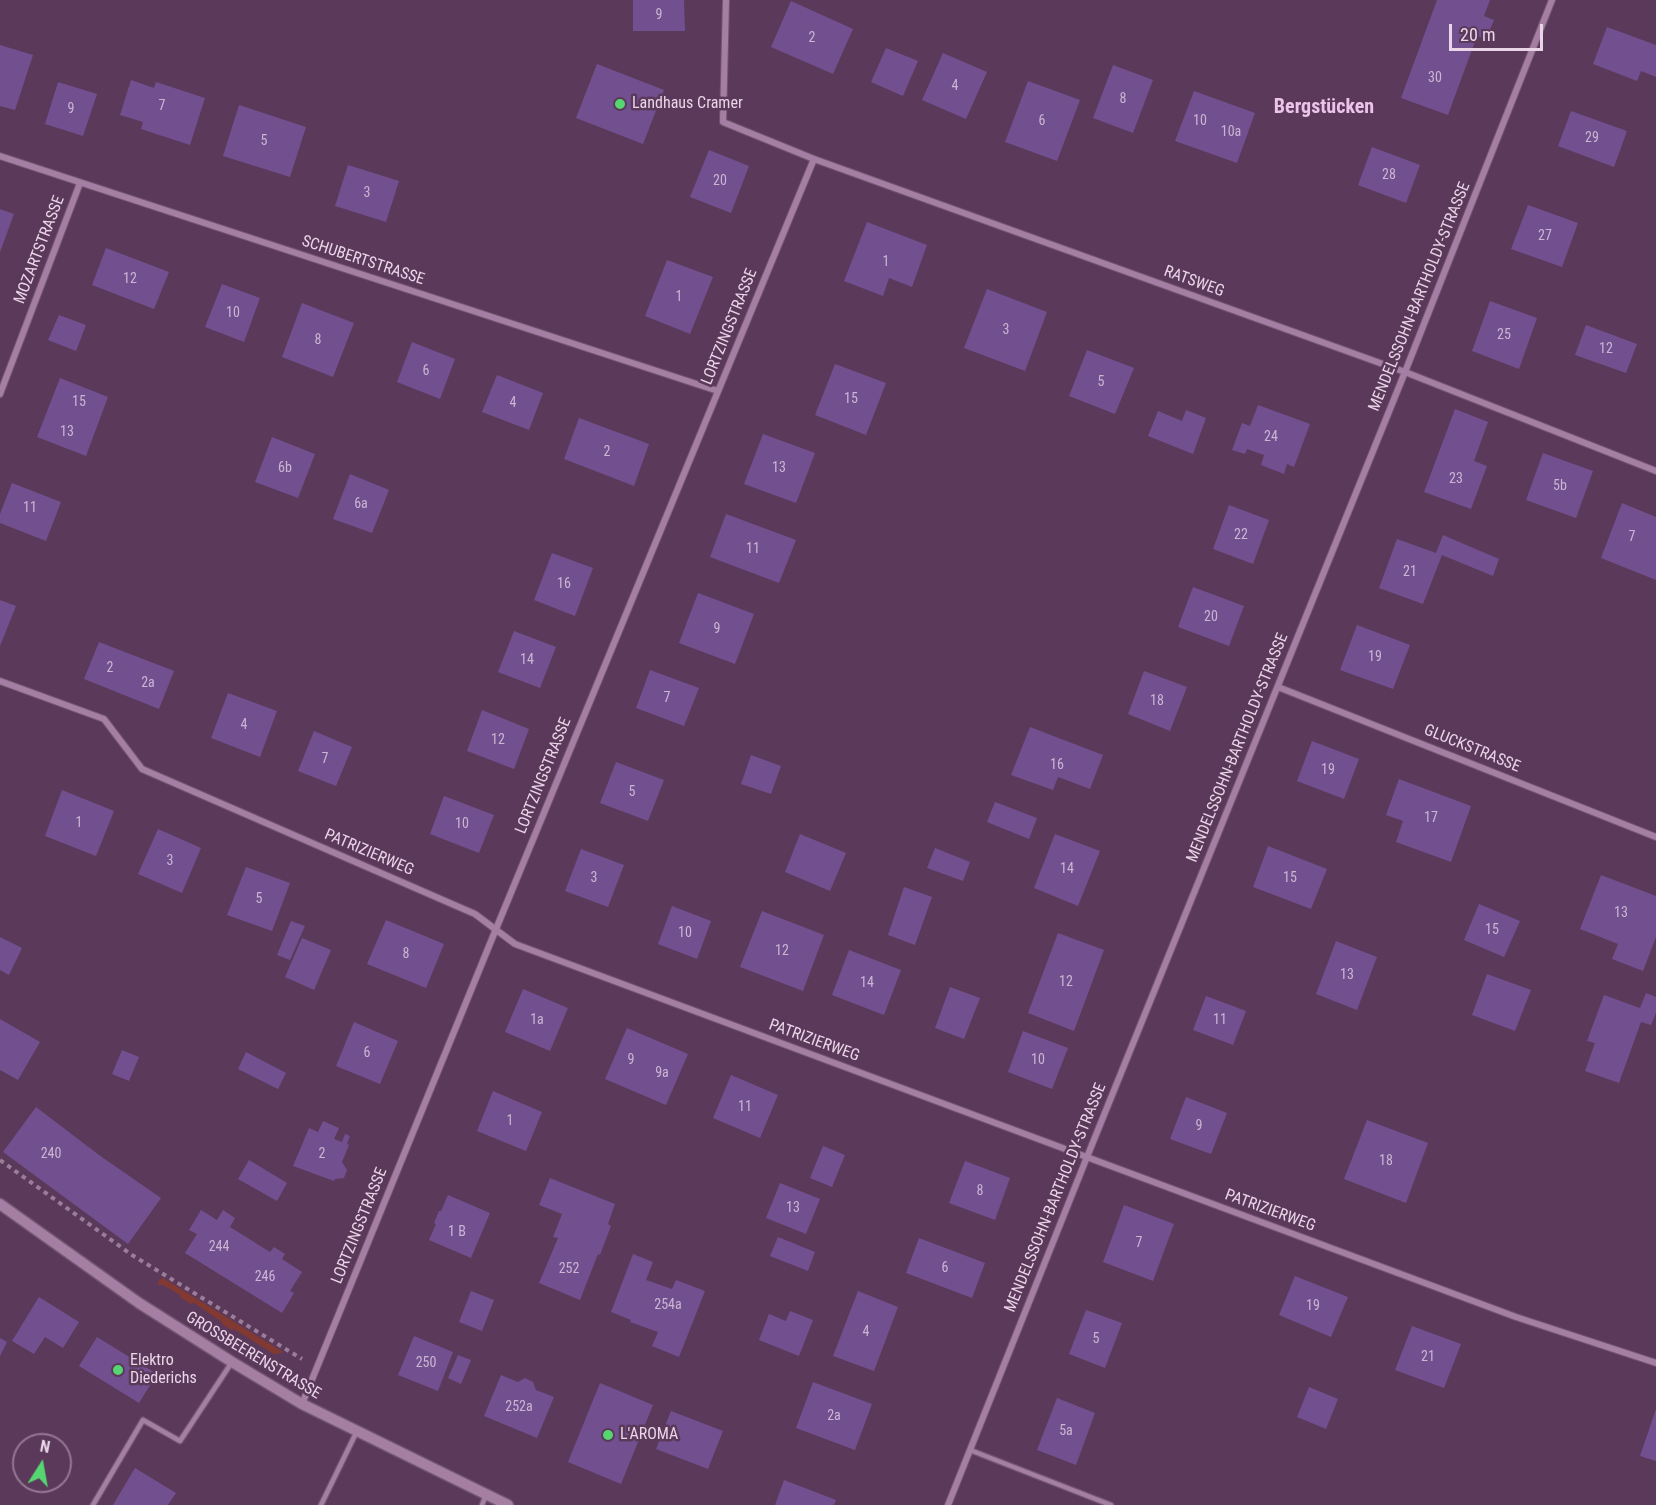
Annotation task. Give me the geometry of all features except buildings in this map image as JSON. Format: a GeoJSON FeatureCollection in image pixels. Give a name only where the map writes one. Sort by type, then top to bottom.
{"type":"FeatureCollection","features":[{"type":"Feature","properties":{"kind":"street","name":"RATSWEG"},"geometry":{"type":"LineString","coordinates":[[726,0],[723,122],[814,159],[1405,372],[1656,471]]}},
{"type":"Feature","properties":{"kind":"street","name":"MENDELSSOHN-BARTHOLDY-STRASSE"},"geometry":{"type":"LineString","coordinates":[[948,1505],[1086,1157],[1405,372],[1552,0]]}},
{"type":"Feature","properties":{"kind":"street","name":"SCHUBERTSTRASSE"},"geometry":{"type":"LineString","coordinates":[[0,156],[718,391]]}},
{"type":"Feature","properties":{"kind":"street","name":"LORTZINGSTRASSE"},"geometry":{"type":"LineString","coordinates":[[302,1404],[814,159]]}},
{"type":"Feature","properties":{"kind":"street","name":"MOZARTSTRASSE"},"geometry":{"type":"LineString","coordinates":[[0,394],[80,183]]}},
{"type":"Feature","properties":{"kind":"street","name":"PATRIZIERWEG"},"geometry":{"type":"LineString","coordinates":[[0,681],[104,719],[142,769],[476,914],[515,944],[1516,1317],[1656,1363]]}},
{"type":"Feature","properties":{"kind":"street","name":"GLUCKSTRASSE"},"geometry":{"type":"LineString","coordinates":[[1278,687],[1656,837]]}},
{"type":"Feature","properties":{"kind":"street","name":"GROSSBEERENSTRASSE"},"geometry":{"type":"LineString","coordinates":[[0,1204],[121,1290],[302,1404],[484,1500],[508,1505]]}},
{"type":"Feature","properties":{"kind":"lane"},"geometry":{"type":"LineString","coordinates":[[93,1505],[143,1420],[180,1441],[232,1362]]}},
{"type":"Feature","properties":{"kind":"lane"},"geometry":{"type":"LineString","coordinates":[[321,1505],[357,1431]]}},
{"type":"Feature","properties":{"kind":"lane"},"geometry":{"type":"LineString","coordinates":[[970,1450],[1111,1505]]}},
{"type":"Feature","properties":{"kind":"path"},"geometry":{"type":"LineString","coordinates":[[0,1160],[132,1255],[317,1368]]}},
{"type":"Feature","properties":{"kind":"shaded area"},"geometry":{"type":"Polygon","coordinates":[[[163,1278],[283,1352],[274,1354],[234,1329],[231,1330],[194,1303],[191,1304],[163,1285],[158,1285],[159,1280],[163,1278]]]}},
{"type":"Feature","properties":{"kind":"place","name":"Landhaus Cramer"},"geometry":{"type":"Point","coordinates":[620,104]}},
{"type":"Feature","properties":{"kind":"place","name":"Elektro Diederichs"},"geometry":{"type":"Point","coordinates":[118,1370]}},
{"type":"Feature","properties":{"kind":"place","name":"L'AROMA"},"geometry":{"type":"Point","coordinates":[608,1435]}},
{"type":"Feature","properties":{"kind":"district","name":"Bergstücken"},"geometry":{"type":"Point","coordinates":[1324,108]}}]}
